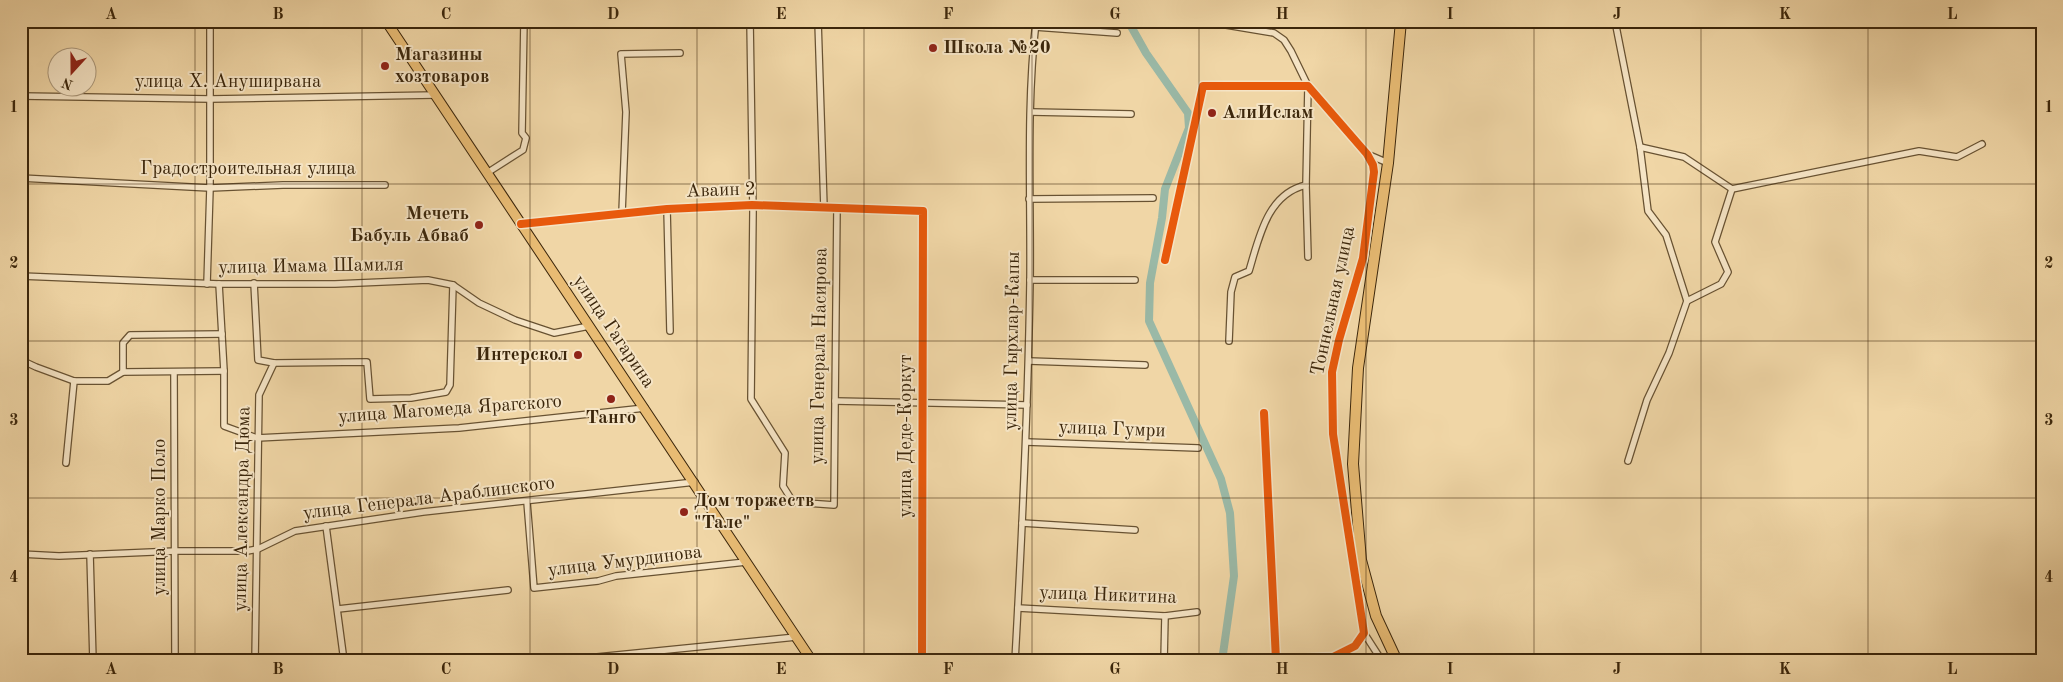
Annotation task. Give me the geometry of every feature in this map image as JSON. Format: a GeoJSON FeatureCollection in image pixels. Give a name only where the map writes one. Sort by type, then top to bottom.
{"type":"FeatureCollection","features":[{"type":"Feature","properties":{"kind":"highway"},"geometry":{"type":"LineString","coordinates":[[1397,661],[1376,616],[1361,560],[1352,464],[1358,368],[1388,164],[1401,21]]}},
{"type":"Feature","properties":{"kind":"main road","name":"улица Гагарина"},"geometry":{"type":"LineString","coordinates":[[388,25],[812,661]]}},
{"type":"Feature","properties":{"kind":"street"},"geometry":{"type":"LineString","coordinates":[[207,284],[210,188],[210,21]]}},
{"type":"Feature","properties":{"kind":"street"},"geometry":{"type":"LineString","coordinates":[[388,25],[401,21]]}},
{"type":"Feature","properties":{"kind":"street"},"geometry":{"type":"LineString","coordinates":[[487,173],[523,150],[526,138],[522,133],[524,21]]}},
{"type":"Feature","properties":{"kind":"street"},"geometry":{"type":"LineString","coordinates":[[750,21],[752,205]]}},
{"type":"Feature","properties":{"kind":"street"},"geometry":{"type":"LineString","coordinates":[[818,21],[824,208]]}},
{"type":"Feature","properties":{"kind":"street"},"geometry":{"type":"LineString","coordinates":[[1202,21],[1274,33],[1284,40],[1291,50],[1308,86],[1306,185],[1308,258]]}},
{"type":"Feature","properties":{"kind":"street"},"geometry":{"type":"LineString","coordinates":[[1616,21],[1640,147],[1648,211],[1666,235],[1687,302],[1669,353],[1647,400],[1628,461]]}},
{"type":"Feature","properties":{"kind":"street"},"geometry":{"type":"LineString","coordinates":[[1035,24],[1117,33]]}},
{"type":"Feature","properties":{"kind":"street","name":"улица Гырхлар-Капы"},"geometry":{"type":"LineString","coordinates":[[1015,661],[1029,361],[1029,199],[1035,24]]}},
{"type":"Feature","properties":{"kind":"street"},"geometry":{"type":"LineString","coordinates":[[622,213],[626,112],[621,54],[680,53]]}},
{"type":"Feature","properties":{"kind":"street"},"geometry":{"type":"LineString","coordinates":[[1165,260],[1203,86],[1308,86]]}},
{"type":"Feature","properties":{"kind":"street","name":"Тоннельная улица"},"geometry":{"type":"LineString","coordinates":[[1308,86],[1367,154],[1373,165],[1374,172],[1363,258],[1339,340],[1332,372],[1333,434],[1364,633]]}},
{"type":"Feature","properties":{"kind":"street","name":"улица Х. Ануширвана"},"geometry":{"type":"LineString","coordinates":[[21,96],[210,99],[436,95]]}},
{"type":"Feature","properties":{"kind":"street"},"geometry":{"type":"LineString","coordinates":[[1031,112],[1131,114]]}},
{"type":"Feature","properties":{"kind":"street"},"geometry":{"type":"LineString","coordinates":[[1640,147],[1684,157],[1732,189],[1919,151],[1957,157],[1982,144]]}},
{"type":"Feature","properties":{"kind":"street"},"geometry":{"type":"LineString","coordinates":[[1367,154],[1388,164]]}},
{"type":"Feature","properties":{"kind":"street","name":"Градостроительная улица"},"geometry":{"type":"LineString","coordinates":[[21,178],[210,188],[283,185],[385,185]]}},
{"type":"Feature","properties":{"kind":"street"},"geometry":{"type":"LineString","coordinates":[[1229,341],[1231,292],[1235,277],[1249,271],[1261,230],[1274,206],[1292,188],[1306,185]]}},
{"type":"Feature","properties":{"kind":"street"},"geometry":{"type":"LineString","coordinates":[[1687,302],[1721,284],[1728,272],[1715,242],[1732,189]]}},
{"type":"Feature","properties":{"kind":"street"},"geometry":{"type":"LineString","coordinates":[[1029,199],[1153,198]]}},
{"type":"Feature","properties":{"kind":"street","name":"Аваин 2"},"geometry":{"type":"LineString","coordinates":[[521,224],[667,209],[752,205],[923,211]]}},
{"type":"Feature","properties":{"kind":"street","name":"улица Генерала Насирова"},"geometry":{"type":"LineString","coordinates":[[752,205],[751,399],[785,452],[784,486],[794,502],[834,505],[837,207]]}},
{"type":"Feature","properties":{"kind":"street"},"geometry":{"type":"LineString","coordinates":[[667,209],[670,331]]}},
{"type":"Feature","properties":{"kind":"street","name":"улица Деде-Коркут"},"geometry":{"type":"LineString","coordinates":[[922,661],[923,211]]}},
{"type":"Feature","properties":{"kind":"street","name":"улица Имама Шамиля"},"geometry":{"type":"LineString","coordinates":[[21,276],[207,284],[335,284],[428,280],[453,284],[479,302],[537,328],[554,333],[588,326]]}},
{"type":"Feature","properties":{"kind":"street"},"geometry":{"type":"LineString","coordinates":[[1030,280],[1135,280]]}},
{"type":"Feature","properties":{"kind":"street"},"geometry":{"type":"LineString","coordinates":[[254,283],[258,360],[274,363],[367,362],[370,399],[411,398],[446,392],[450,385],[453,284]]}},
{"type":"Feature","properties":{"kind":"street"},"geometry":{"type":"LineString","coordinates":[[218,284],[224,371],[224,426],[257,438]]}},
{"type":"Feature","properties":{"kind":"street"},"geometry":{"type":"LineString","coordinates":[[122,372],[123,343],[130,335],[222,334]]}},
{"type":"Feature","properties":{"kind":"street"},"geometry":{"type":"LineString","coordinates":[[21,360],[36,368],[74,381],[108,381],[122,372],[224,371]]}},
{"type":"Feature","properties":{"kind":"street"},"geometry":{"type":"LineString","coordinates":[[1029,361],[1145,365]]}},
{"type":"Feature","properties":{"kind":"street","name":"улица Александра Дюма"},"geometry":{"type":"LineString","coordinates":[[255,661],[259,457],[257,438],[260,395],[274,363]]}},
{"type":"Feature","properties":{"kind":"street","name":"улица Марко Поло"},"geometry":{"type":"LineString","coordinates":[[174,372],[175,661]]}},
{"type":"Feature","properties":{"kind":"street"},"geometry":{"type":"LineString","coordinates":[[66,463],[74,381]]}},
{"type":"Feature","properties":{"kind":"street"},"geometry":{"type":"LineString","coordinates":[[835,401],[1027,405]]}},
{"type":"Feature","properties":{"kind":"street","name":"улица Магомеда Ярагского"},"geometry":{"type":"LineString","coordinates":[[257,438],[459,428],[645,408]]}},
{"type":"Feature","properties":{"kind":"street"},"geometry":{"type":"LineString","coordinates":[[1264,413],[1276,660],[1333,657],[1355,646],[1364,633],[1382,661]]}},
{"type":"Feature","properties":{"kind":"street","name":"улица Гумри"},"geometry":{"type":"LineString","coordinates":[[1026,442],[1198,448]]}},
{"type":"Feature","properties":{"kind":"street","name":"улица Генерала Араблинского"},"geometry":{"type":"LineString","coordinates":[[21,554],[59,556],[176,551],[247,551],[258,549],[295,531],[326,526],[423,512],[527,502],[694,482]]}},
{"type":"Feature","properties":{"kind":"street","name":"улица Умурдинова"},"geometry":{"type":"LineString","coordinates":[[527,502],[534,588],[598,581],[616,576],[746,562]]}},
{"type":"Feature","properties":{"kind":"street"},"geometry":{"type":"LineString","coordinates":[[1022,523],[1135,530]]}},
{"type":"Feature","properties":{"kind":"street"},"geometry":{"type":"LineString","coordinates":[[326,526],[344,661]]}},
{"type":"Feature","properties":{"kind":"street"},"geometry":{"type":"LineString","coordinates":[[90,554],[93,661]]}},
{"type":"Feature","properties":{"kind":"street"},"geometry":{"type":"LineString","coordinates":[[338,610],[508,590]]}},
{"type":"Feature","properties":{"kind":"street","name":"улица Никитина"},"geometry":{"type":"LineString","coordinates":[[1018,608],[1165,616],[1197,612]]}},
{"type":"Feature","properties":{"kind":"street"},"geometry":{"type":"LineString","coordinates":[[1164,661],[1165,616]]}},
{"type":"Feature","properties":{"kind":"street"},"geometry":{"type":"LineString","coordinates":[[557,661],[796,637]]}},
{"type":"Feature","properties":{"kind":"waterway"},"geometry":{"type":"LineString","coordinates":[[1128,21],[1146,53],[1188,113],[1189,128],[1165,189],[1162,218],[1150,283],[1149,321],[1221,479],[1230,513],[1234,576],[1222,661]]}},
{"type":"Feature","properties":{"kind":"cycle path"},"geometry":{"type":"LineString","coordinates":[[1165,260],[1203,86],[1308,86],[1367,154],[1373,165],[1374,172],[1363,258],[1339,340],[1332,372],[1333,434],[1364,633],[1355,646],[1333,657],[1276,660],[1264,413]]}},
{"type":"Feature","properties":{"kind":"cycle path"},"geometry":{"type":"LineString","coordinates":[[521,224],[667,209],[752,205],[923,211],[922,661]]}},
{"type":"Feature","properties":{"kind":"place","name":"Школа №20"},"geometry":{"type":"Point","coordinates":[933,48]}},
{"type":"Feature","properties":{"kind":"place","name":"Магазины хозтоваров"},"geometry":{"type":"Point","coordinates":[385,66]}},
{"type":"Feature","properties":{"kind":"place","name":"АлиИслам"},"geometry":{"type":"Point","coordinates":[1212,113]}},
{"type":"Feature","properties":{"kind":"place","name":"Мечеть Бабуль Абваб"},"geometry":{"type":"Point","coordinates":[479,225]}},
{"type":"Feature","properties":{"kind":"place","name":"Интерскол"},"geometry":{"type":"Point","coordinates":[578,355]}},
{"type":"Feature","properties":{"kind":"place","name":"Танго"},"geometry":{"type":"Point","coordinates":[611,399]}},
{"type":"Feature","properties":{"kind":"place","name":"Дом торжеств \"Тале\""},"geometry":{"type":"Point","coordinates":[684,512]}}]}
